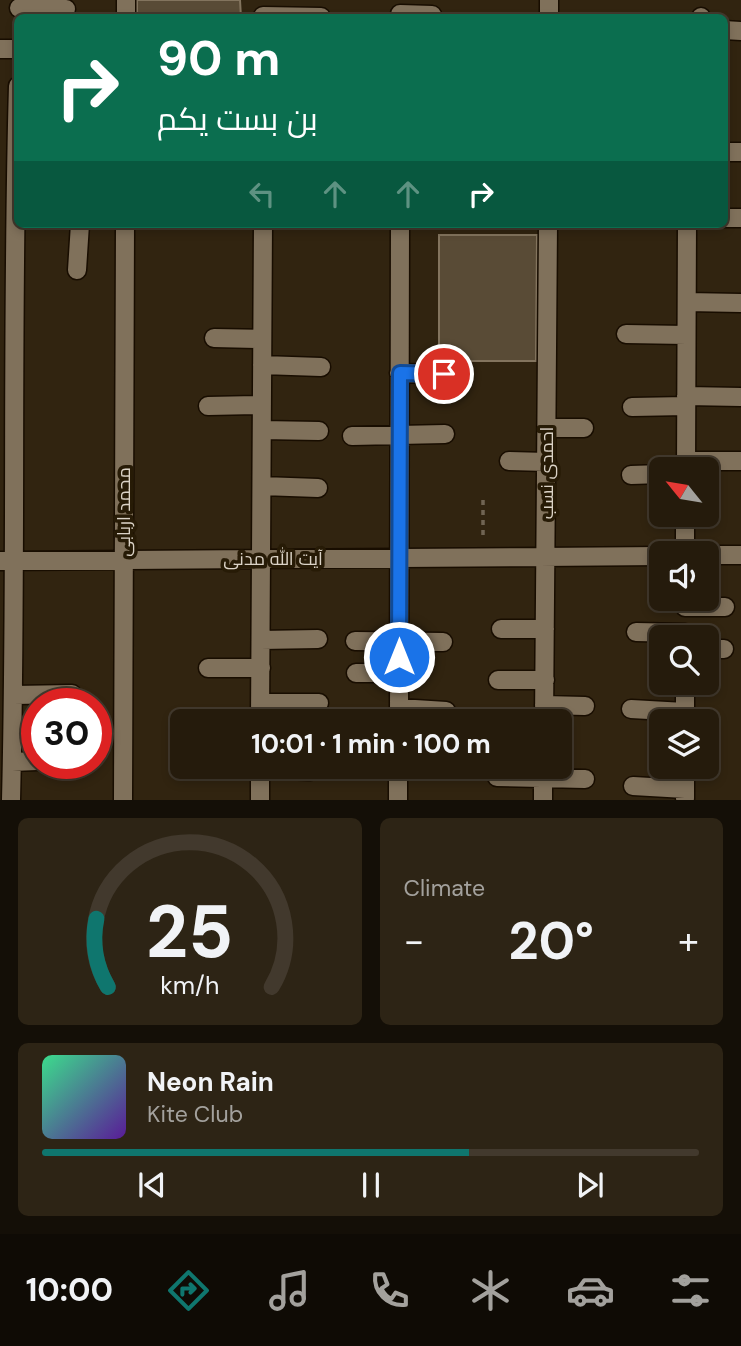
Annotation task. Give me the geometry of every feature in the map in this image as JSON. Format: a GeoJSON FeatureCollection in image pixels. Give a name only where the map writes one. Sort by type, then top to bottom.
{"type":"FeatureCollection","features":[{"type":"Feature","properties":{"kind":"street"},"geometry":{"type":"LineString","coordinates":[[19,8],[66,9]]}},
{"type":"Feature","properties":{"kind":"street"},"geometry":{"type":"LineString","coordinates":[[263,11],[292,14]]}},
{"type":"Feature","properties":{"kind":"street"},"geometry":{"type":"LineString","coordinates":[[400,11],[424,14]]}},
{"type":"Feature","properties":{"kind":"street"},"geometry":{"type":"LineString","coordinates":[[11,800],[13,695],[7,561],[14,171]]}},
{"type":"Feature","properties":{"kind":"street"},"geometry":{"type":"LineString","coordinates":[[77,270],[80,228]]}},
{"type":"Feature","properties":{"kind":"street","name":"محمد اربابی"},"geometry":{"type":"LineString","coordinates":[[124,800],[125,228]]}},
{"type":"Feature","properties":{"kind":"street"},"geometry":{"type":"LineString","coordinates":[[261,709],[263,228]]}},
{"type":"Feature","properties":{"kind":"street"},"geometry":{"type":"LineString","coordinates":[[399,709],[400,228]]}},
{"type":"Feature","properties":{"kind":"street","name":"احمدی نسب"},"geometry":{"type":"LineString","coordinates":[[544,709],[548,228]]}},
{"type":"Feature","properties":{"kind":"street"},"geometry":{"type":"LineString","coordinates":[[686,457],[687,228]]}},
{"type":"Feature","properties":{"kind":"street"},"geometry":{"type":"LineString","coordinates":[[687,302],[741,303]]}},
{"type":"Feature","properties":{"kind":"street"},"geometry":{"type":"LineString","coordinates":[[626,334],[686,335]]}},
{"type":"Feature","properties":{"kind":"street"},"geometry":{"type":"LineString","coordinates":[[214,338],[262,339]]}},
{"type":"Feature","properties":{"kind":"street"},"geometry":{"type":"LineString","coordinates":[[262,365],[321,366]]}},
{"type":"Feature","properties":{"kind":"street"},"geometry":{"type":"LineString","coordinates":[[400,373],[444,374]]}},
{"type":"Feature","properties":{"kind":"street"},"geometry":{"type":"LineString","coordinates":[[632,407],[741,397]]}},
{"type":"Feature","properties":{"kind":"street"},"geometry":{"type":"LineString","coordinates":[[208,406],[262,405]]}},
{"type":"Feature","properties":{"kind":"street"},"geometry":{"type":"LineString","coordinates":[[547,428],[584,428]]}},
{"type":"Feature","properties":{"kind":"street"},"geometry":{"type":"LineString","coordinates":[[262,430],[319,431]]}},
{"type":"Feature","properties":{"kind":"street"},"geometry":{"type":"LineString","coordinates":[[352,436],[445,434]]}},
{"type":"Feature","properties":{"kind":"street"},"geometry":{"type":"LineString","coordinates":[[509,461],[547,462]]}},
{"type":"Feature","properties":{"kind":"street"},"geometry":{"type":"LineString","coordinates":[[719,463],[741,461]]}},
{"type":"Feature","properties":{"kind":"street"},"geometry":{"type":"LineString","coordinates":[[631,475],[649,474]]}},
{"type":"Feature","properties":{"kind":"street"},"geometry":{"type":"LineString","coordinates":[[262,486],[318,488]]}},
{"type":"Feature","properties":{"kind":"street"},"geometry":{"type":"LineString","coordinates":[[719,555],[741,555]]}},
{"type":"Feature","properties":{"kind":"street","name":"آیت‌ الله مدنی"},"geometry":{"type":"LineString","coordinates":[[7,561],[649,556]]}},
{"type":"Feature","properties":{"kind":"street"},"geometry":{"type":"LineString","coordinates":[[719,606],[724,607]]}},
{"type":"Feature","properties":{"kind":"street"},"geometry":{"type":"LineString","coordinates":[[501,629],[545,629]]}},
{"type":"Feature","properties":{"kind":"street"},"geometry":{"type":"LineString","coordinates":[[636,632],[649,633]]}},
{"type":"Feature","properties":{"kind":"street"},"geometry":{"type":"LineString","coordinates":[[261,640],[318,639]]}},
{"type":"Feature","properties":{"kind":"street"},"geometry":{"type":"LineString","coordinates":[[355,641],[443,642]]}},
{"type":"Feature","properties":{"kind":"street"},"geometry":{"type":"LineString","coordinates":[[208,667],[261,668]]}},
{"type":"Feature","properties":{"kind":"street"},"geometry":{"type":"LineString","coordinates":[[356,673],[399,673]]}},
{"type":"Feature","properties":{"kind":"street"},"geometry":{"type":"LineString","coordinates":[[498,680],[545,680]]}},
{"type":"Feature","properties":{"kind":"street"},"geometry":{"type":"LineString","coordinates":[[13,695],[21,695]]}},
{"type":"Feature","properties":{"kind":"street"},"geometry":{"type":"LineString","coordinates":[[261,703],[319,703]]}},
{"type":"Feature","properties":{"kind":"street"},"geometry":{"type":"LineString","coordinates":[[567,709],[584,706]]}},
{"type":"Feature","properties":{"kind":"street"},"geometry":{"type":"LineString","coordinates":[[631,709],[649,712]]}},
{"type":"Feature","properties":{"kind":"street"},"geometry":{"type":"LineString","coordinates":[[12,762],[21,762]]}},
{"type":"Feature","properties":{"kind":"street"},"geometry":{"type":"LineString","coordinates":[[572,777],[585,779]]}},
{"type":"Feature","properties":{"kind":"street"},"geometry":{"type":"LineString","coordinates":[[260,779],[260,800]]}},
{"type":"Feature","properties":{"kind":"street"},"geometry":{"type":"LineString","coordinates":[[398,779],[398,800]]}},
{"type":"Feature","properties":{"kind":"street"},"geometry":{"type":"LineString","coordinates":[[543,779],[543,800]]}},
{"type":"Feature","properties":{"kind":"street"},"geometry":{"type":"LineString","coordinates":[[633,786],[685,794]]}},
{"type":"Feature","properties":{"kind":"path"},"geometry":{"type":"LineString","coordinates":[[482,500],[484,557]]}},
{"type":"Feature","properties":{"kind":"building"},"geometry":{"type":"Polygon","coordinates":[[[137,0],[240,0],[241,14],[137,14],[137,0]]]}},
{"type":"Feature","properties":{"kind":"building"},"geometry":{"type":"Polygon","coordinates":[[[439,235],[537,235],[536,361],[439,361],[439,235]]]}},
{"type":"Feature","properties":{"kind":"route"},"geometry":{"type":"LineString","coordinates":[[399,657],[400,373],[444,374]]}}]}
